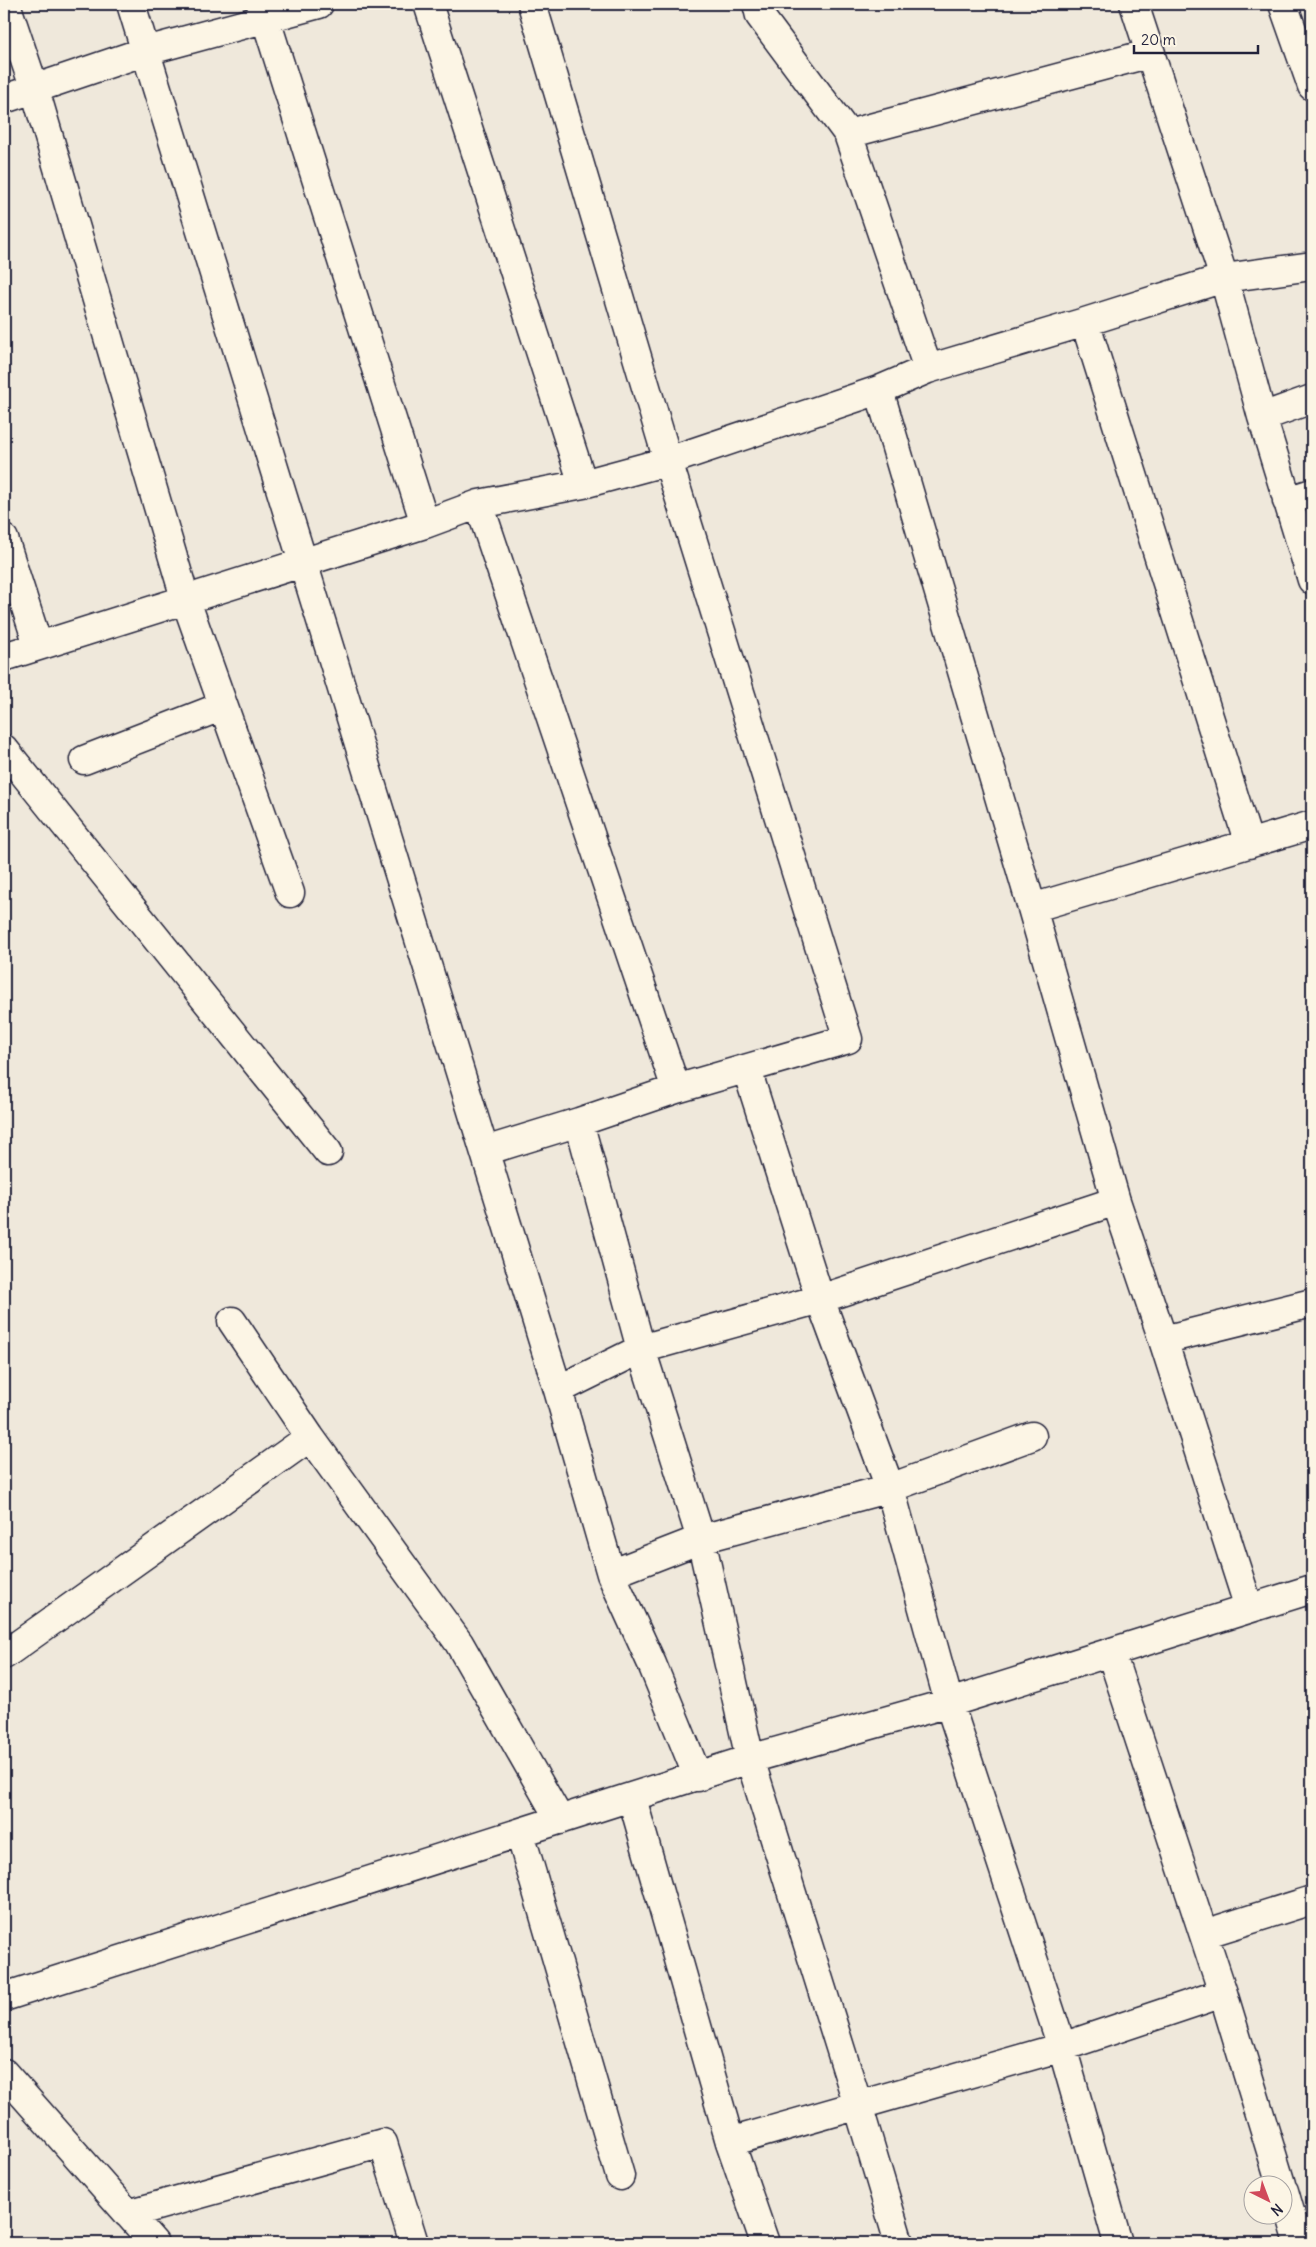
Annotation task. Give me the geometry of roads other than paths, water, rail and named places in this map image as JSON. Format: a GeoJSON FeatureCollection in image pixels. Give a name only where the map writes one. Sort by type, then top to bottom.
{"type":"FeatureCollection","features":[{"type":"Feature","properties":{"kind":"street"},"geometry":{"type":"LineString","coordinates":[[6,4],[35,90],[185,598],[290,893]]}},
{"type":"Feature","properties":{"kind":"street"},"geometry":{"type":"LineString","coordinates":[[131,4],[558,1390],[611,1574],[652,1664],[698,1777]]}},
{"type":"Feature","properties":{"kind":"street"},"geometry":{"type":"LineString","coordinates":[[4,99],[263,11],[319,4]]}},
{"type":"Feature","properties":{"kind":"street"},"geometry":{"type":"LineString","coordinates":[[428,4],[583,484]]}},
{"type":"Feature","properties":{"kind":"street"},"geometry":{"type":"LineString","coordinates":[[484,1151],[676,1089],[747,1070],[848,1038],[668,461],[532,4]]}},
{"type":"Feature","properties":{"kind":"street"},"geometry":{"type":"LineString","coordinates":[[756,4],[760,16],[848,134],[928,369]]}},
{"type":"Feature","properties":{"kind":"street"},"geometry":{"type":"LineString","coordinates":[[1134,4],[1224,278],[1262,417],[1300,497],[1312,580]]}},
{"type":"Feature","properties":{"kind":"street"},"geometry":{"type":"LineString","coordinates":[[1283,4],[1312,86]]}},
{"type":"Feature","properties":{"kind":"street"},"geometry":{"type":"LineString","coordinates":[[263,11],[425,524]]}},
{"type":"Feature","properties":{"kind":"street"},"geometry":{"type":"LineString","coordinates":[[848,134],[1151,53]]}},
{"type":"Feature","properties":{"kind":"street"},"geometry":{"type":"LineString","coordinates":[[4,657],[38,644],[425,524],[479,504],[583,484],[668,461],[879,390],[928,369],[1086,322],[1224,278],[1312,266]]}},
{"type":"Feature","properties":{"kind":"street"},"geometry":{"type":"LineString","coordinates":[[1086,322],[1249,844]]}},
{"type":"Feature","properties":{"kind":"street"},"geometry":{"type":"LineString","coordinates":[[879,390],[1032,908],[1116,1201],[1249,1608]]}},
{"type":"Feature","properties":{"kind":"street"},"geometry":{"type":"LineString","coordinates":[[1262,417],[1312,399]]}},
{"type":"Feature","properties":{"kind":"street"},"geometry":{"type":"LineString","coordinates":[[479,504],[676,1089]]}},
{"type":"Feature","properties":{"kind":"street"},"geometry":{"type":"LineString","coordinates":[[4,539],[38,644]]}},
{"type":"Feature","properties":{"kind":"street"},"geometry":{"type":"LineString","coordinates":[[84,760],[223,706]]}},
{"type":"Feature","properties":{"kind":"street"},"geometry":{"type":"LineString","coordinates":[[4,749],[328,1152]]}},
{"type":"Feature","properties":{"kind":"street"},"geometry":{"type":"LineString","coordinates":[[1032,908],[1312,825]]}},
{"type":"Feature","properties":{"kind":"street"},"geometry":{"type":"LineString","coordinates":[[747,1070],[820,1299],[890,1488],[949,1703],[1062,2047],[1118,2243]]}},
{"type":"Feature","properties":{"kind":"street"},"geometry":{"type":"LineString","coordinates":[[578,1122],[641,1349],[701,1539],[750,1759],[899,2243]]}},
{"type":"Feature","properties":{"kind":"street"},"geometry":{"type":"LineString","coordinates":[[558,1390],[641,1349],[820,1299],[1116,1201]]}},
{"type":"Feature","properties":{"kind":"street"},"geometry":{"type":"LineString","coordinates":[[1163,1340],[1312,1303]]}},
{"type":"Feature","properties":{"kind":"street"},"geometry":{"type":"LineString","coordinates":[[232,1321],[310,1437],[459,1643],[560,1820]]}},
{"type":"Feature","properties":{"kind":"street"},"geometry":{"type":"LineString","coordinates":[[611,1574],[701,1539],[890,1488],[1032,1436]]}},
{"type":"Feature","properties":{"kind":"street"},"geometry":{"type":"LineString","coordinates":[[4,1654],[310,1437]]}},
{"type":"Feature","properties":{"kind":"street"},"geometry":{"type":"LineString","coordinates":[[4,1997],[750,1759],[949,1703],[1312,1589]]}},
{"type":"Feature","properties":{"kind":"street"},"geometry":{"type":"LineString","coordinates":[[1111,1653],[1204,1934],[1279,2174]]}},
{"type":"Feature","properties":{"kind":"street"},"geometry":{"type":"LineString","coordinates":[[632,1798],[730,2142],[765,2243]]}},
{"type":"Feature","properties":{"kind":"street"},"geometry":{"type":"LineString","coordinates":[[520,1833],[620,2176]]}},
{"type":"Feature","properties":{"kind":"street"},"geometry":{"type":"LineString","coordinates":[[1204,1934],[1312,1900]]}},
{"type":"Feature","properties":{"kind":"street"},"geometry":{"type":"LineString","coordinates":[[730,2142],[1062,2047],[1223,1993]]}},
{"type":"Feature","properties":{"kind":"street"},"geometry":{"type":"LineString","coordinates":[[4,2073],[154,2243]]}},
{"type":"Feature","properties":{"kind":"street"},"geometry":{"type":"LineString","coordinates":[[128,2214],[383,2143],[414,2243]]}},
{"type":"Feature","properties":{"kind":"street"},"geometry":{"type":"LineString","coordinates":[[1294,2224],[1299,2243]]}}]}
